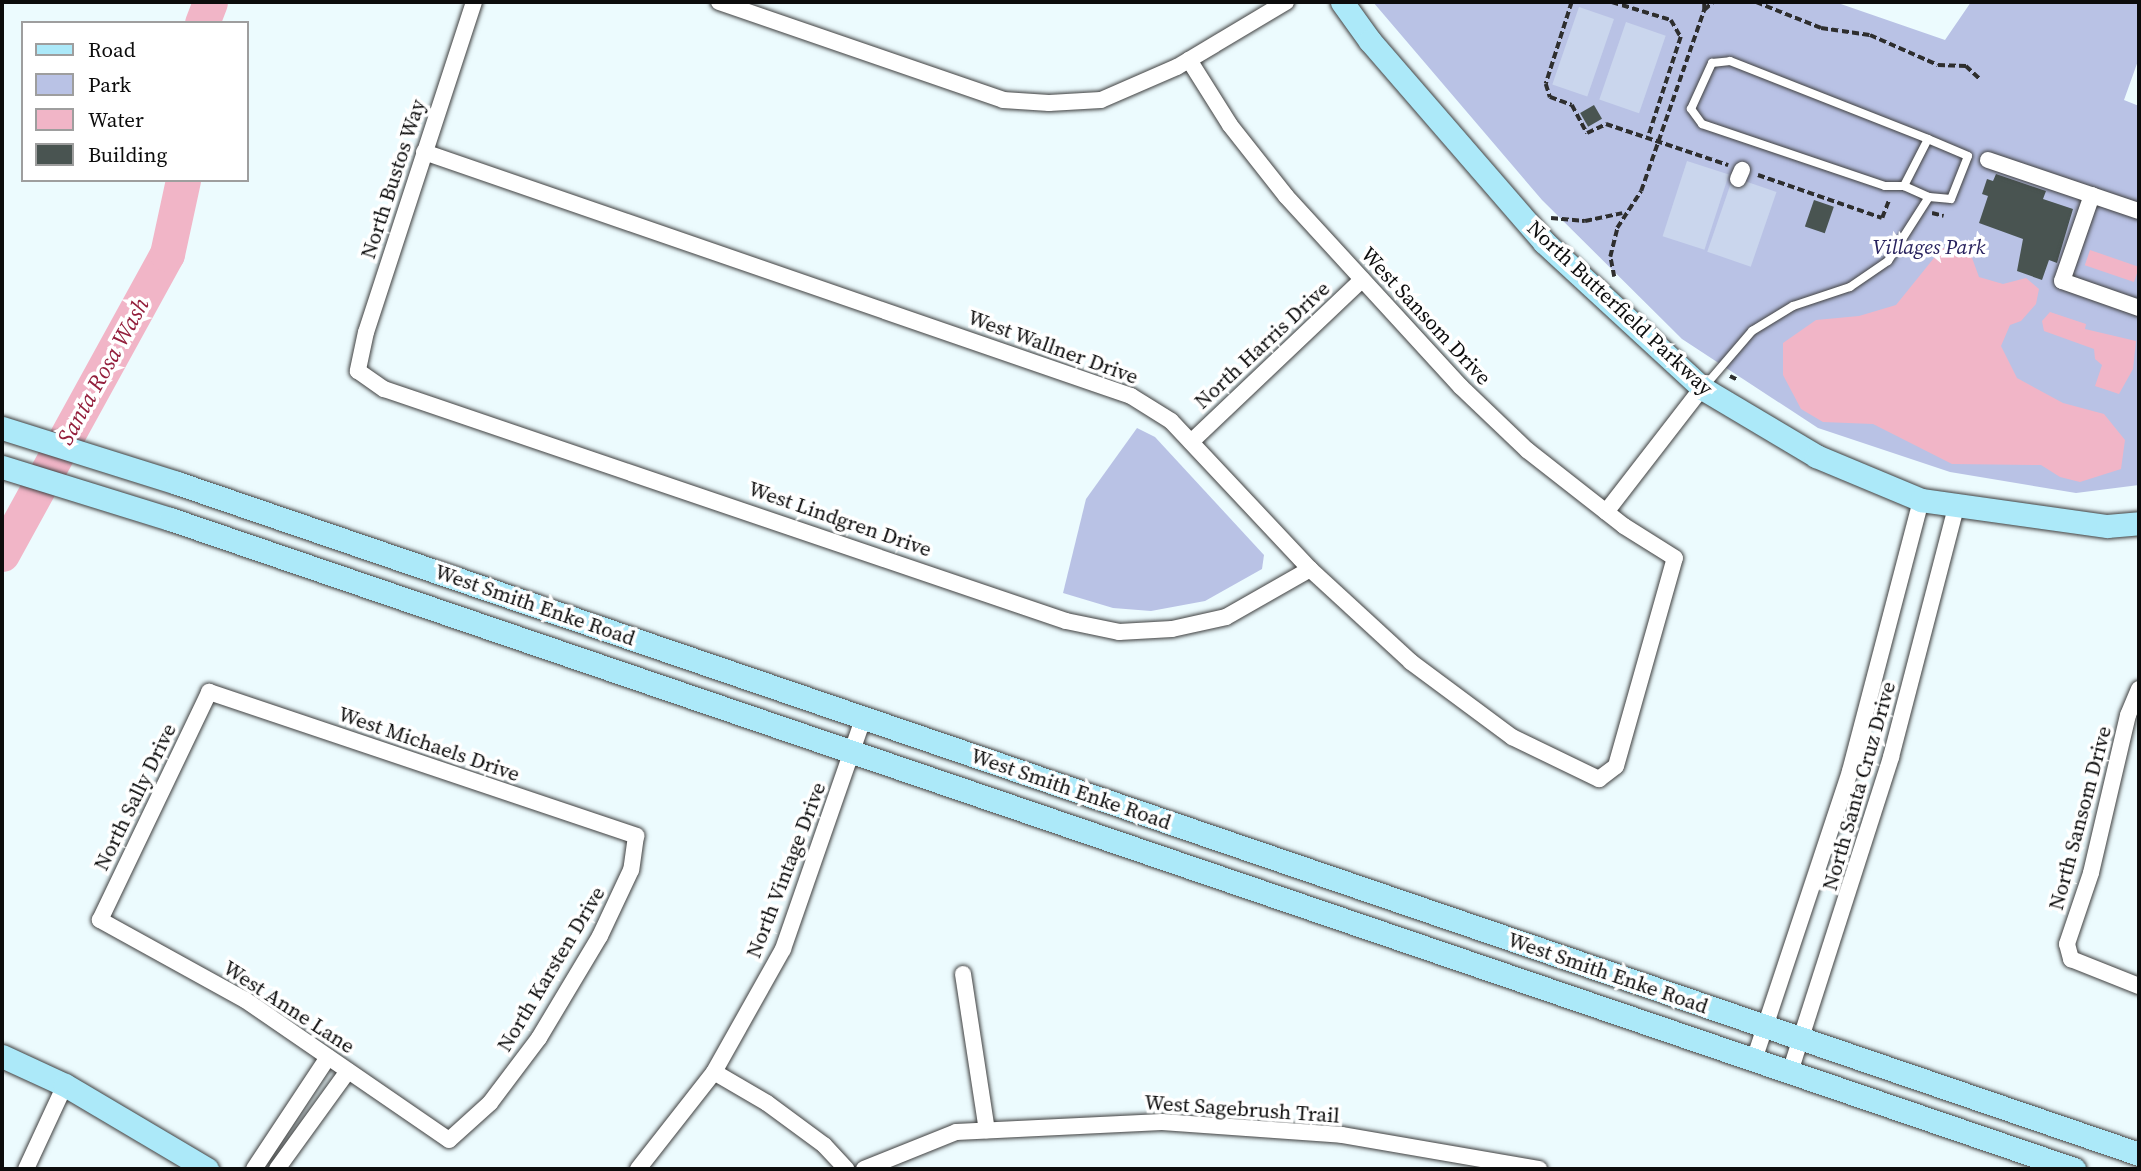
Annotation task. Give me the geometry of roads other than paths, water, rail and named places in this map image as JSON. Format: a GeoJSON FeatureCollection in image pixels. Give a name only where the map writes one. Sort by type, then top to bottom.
{"type":"FeatureCollection","features":[{"type":"Feature","properties":{"kind":"street","name":"North Bustos Way"},"geometry":{"type":"LineString","coordinates":[[358,371],[366,332],[474,2]]}},
{"type":"Feature","properties":{"kind":"street"},"geometry":{"type":"LineString","coordinates":[[719,2],[1003,100],[1101,100],[1189,60],[1286,2]]}},
{"type":"Feature","properties":{"kind":"street","name":"North Butterfield Parkway"},"geometry":{"type":"LineString","coordinates":[[1342,2],[1370,41],[1544,242],[1702,388],[1816,456],[1921,500],[2107,526],[2139,523]]}},
{"type":"Feature","properties":{"kind":"street","name":"West Sansom Drive"},"geometry":{"type":"LineString","coordinates":[[1189,60],[1230,125],[1362,280],[1527,450],[1606,512],[1675,558],[1616,766],[1599,779]]}},
{"type":"Feature","properties":{"kind":"street","name":"West Wallner Drive"},"geometry":{"type":"LineString","coordinates":[[424,152],[1063,369],[1130,396],[1171,421],[1310,569],[1411,662],[1512,737],[1599,779]]}},
{"type":"Feature","properties":{"kind":"street"},"geometry":{"type":"LineString","coordinates":[[1988,160],[2139,211]]}},
{"type":"Feature","properties":{"kind":"street"},"geometry":{"type":"LineString","coordinates":[[2092,195],[2062,281],[2139,309]]}},
{"type":"Feature","properties":{"kind":"street","name":"North Harris Drive"},"geometry":{"type":"LineString","coordinates":[[1191,442],[1362,280]]}},
{"type":"Feature","properties":{"kind":"street","name":"West Lindgren Drive"},"geometry":{"type":"LineString","coordinates":[[358,371],[384,389],[1066,621],[1119,632],[1172,629],[1226,617],[1310,569]]}},
{"type":"Feature","properties":{"kind":"street"},"geometry":{"type":"LineString","coordinates":[[1606,512],[1702,388]]}},
{"type":"Feature","properties":{"kind":"street","name":"West Smith Enke Road"},"geometry":{"type":"LineString","coordinates":[[2,428],[177,483],[1802,1041],[2139,1154]]}},
{"type":"Feature","properties":{"kind":"street","name":"West Smith Enke Road"},"geometry":{"type":"LineString","coordinates":[[2,467],[170,519],[2074,1169]]}},
{"type":"Feature","properties":{"kind":"street","name":"North Santa Cruz Drive"},"geometry":{"type":"LineString","coordinates":[[1754,1060],[1850,771],[1921,500]]}},
{"type":"Feature","properties":{"kind":"street","name":"North Santa Cruz Drive"},"geometry":{"type":"LineString","coordinates":[[1790,1072],[1891,757],[1956,507]]}},
{"type":"Feature","properties":{"kind":"street","name":"North Sansom Drive"},"geometry":{"type":"LineString","coordinates":[[2139,689],[2129,715],[2091,873],[2067,944],[2071,959],[2139,986]]}},
{"type":"Feature","properties":{"kind":"street","name":"West Michaels Drive"},"geometry":{"type":"LineString","coordinates":[[209,692],[636,836]]}},
{"type":"Feature","properties":{"kind":"street","name":"North Sally Drive"},"geometry":{"type":"LineString","coordinates":[[100,920],[209,692]]}},
{"type":"Feature","properties":{"kind":"street","name":"North Vintage Drive"},"geometry":{"type":"LineString","coordinates":[[638,1169],[713,1072],[783,949],[864,717]]}},
{"type":"Feature","properties":{"kind":"street","name":"North Karsten Drive"},"geometry":{"type":"LineString","coordinates":[[449,1140],[490,1103],[539,1038],[610,914],[631,870],[636,836]]}},
{"type":"Feature","properties":{"kind":"street","name":"West Anne Lane"},"geometry":{"type":"LineString","coordinates":[[100,920],[245,1000],[348,1070],[413,1119],[449,1140]]}},
{"type":"Feature","properties":{"kind":"street"},"geometry":{"type":"LineString","coordinates":[[963,974],[987,1130]]}},
{"type":"Feature","properties":{"kind":"street"},"geometry":{"type":"LineString","coordinates":[[2,1056],[65,1085],[206,1169]]}},
{"type":"Feature","properties":{"kind":"street"},"geometry":{"type":"LineString","coordinates":[[254,1169],[328,1057]]}},
{"type":"Feature","properties":{"kind":"street"},"geometry":{"type":"LineString","coordinates":[[277,1169],[348,1070]]}},
{"type":"Feature","properties":{"kind":"street"},"geometry":{"type":"LineString","coordinates":[[713,1072],[767,1103],[824,1145],[846,1169]]}},
{"type":"Feature","properties":{"kind":"street"},"geometry":{"type":"LineString","coordinates":[[26,1169],[65,1085]]}},
{"type":"Feature","properties":{"kind":"street","name":"West Sagebrush Trail"},"geometry":{"type":"LineString","coordinates":[[864,1169],[956,1132],[1162,1122],[1342,1135],[1539,1169]]}},
{"type":"Feature","properties":{"kind":"lane"},"geometry":{"type":"LineString","coordinates":[[1730,61],[1968,156],[1951,199],[1929,197],[1904,186],[1885,186],[1702,124],[1691,109],[1712,63],[1730,61]]}},
{"type":"Feature","properties":{"kind":"lane"},"geometry":{"type":"LineString","coordinates":[[1904,186],[1928,139]]}},
{"type":"Feature","properties":{"kind":"lane"},"geometry":{"type":"LineString","coordinates":[[1702,388],[1721,373],[1752,331],[1793,306],[1870,276],[1888,261],[1929,197]]}},
{"type":"Feature","properties":{"kind":"water"},"geometry":{"type":"Polygon","coordinates":[[[1942,248],[1971,255],[1979,277],[2003,284],[2026,278],[2039,289],[2036,304],[2021,321],[2010,325],[2001,346],[2017,378],[2063,403],[2104,414],[2125,440],[2121,469],[2080,482],[2060,477],[2041,465],[1952,464],[1873,424],[1823,422],[1801,409],[1783,375],[1783,343],[1816,320],[1859,316],[1896,305],[1942,248]]]}},
{"type":"Feature","properties":{"kind":"water"},"geometry":{"type":"Polygon","coordinates":[[[2090,250],[2139,267],[2134,282],[2085,265],[2090,250]]]}},
{"type":"Feature","properties":{"kind":"water"},"geometry":{"type":"Polygon","coordinates":[[[2050,312],[2086,324],[2085,329],[2136,341],[2133,369],[2119,394],[2095,386],[2102,365],[2095,359],[2094,349],[2044,331],[2042,321],[2050,312]]]}},
{"type":"Feature","properties":{"kind":"waterway","name":"Santa Rosa Wash"},"geometry":{"type":"LineString","coordinates":[[203,21],[210,2]]}},
{"type":"Feature","properties":{"kind":"waterway","name":"Santa Rosa Wash"},"geometry":{"type":"LineString","coordinates":[[2,554],[167,254],[183,182]]}},
{"type":"Feature","properties":{"kind":"park label","name":"Villages Park"},"geometry":{"type":"Point","coordinates":[1929,247]}}]}
